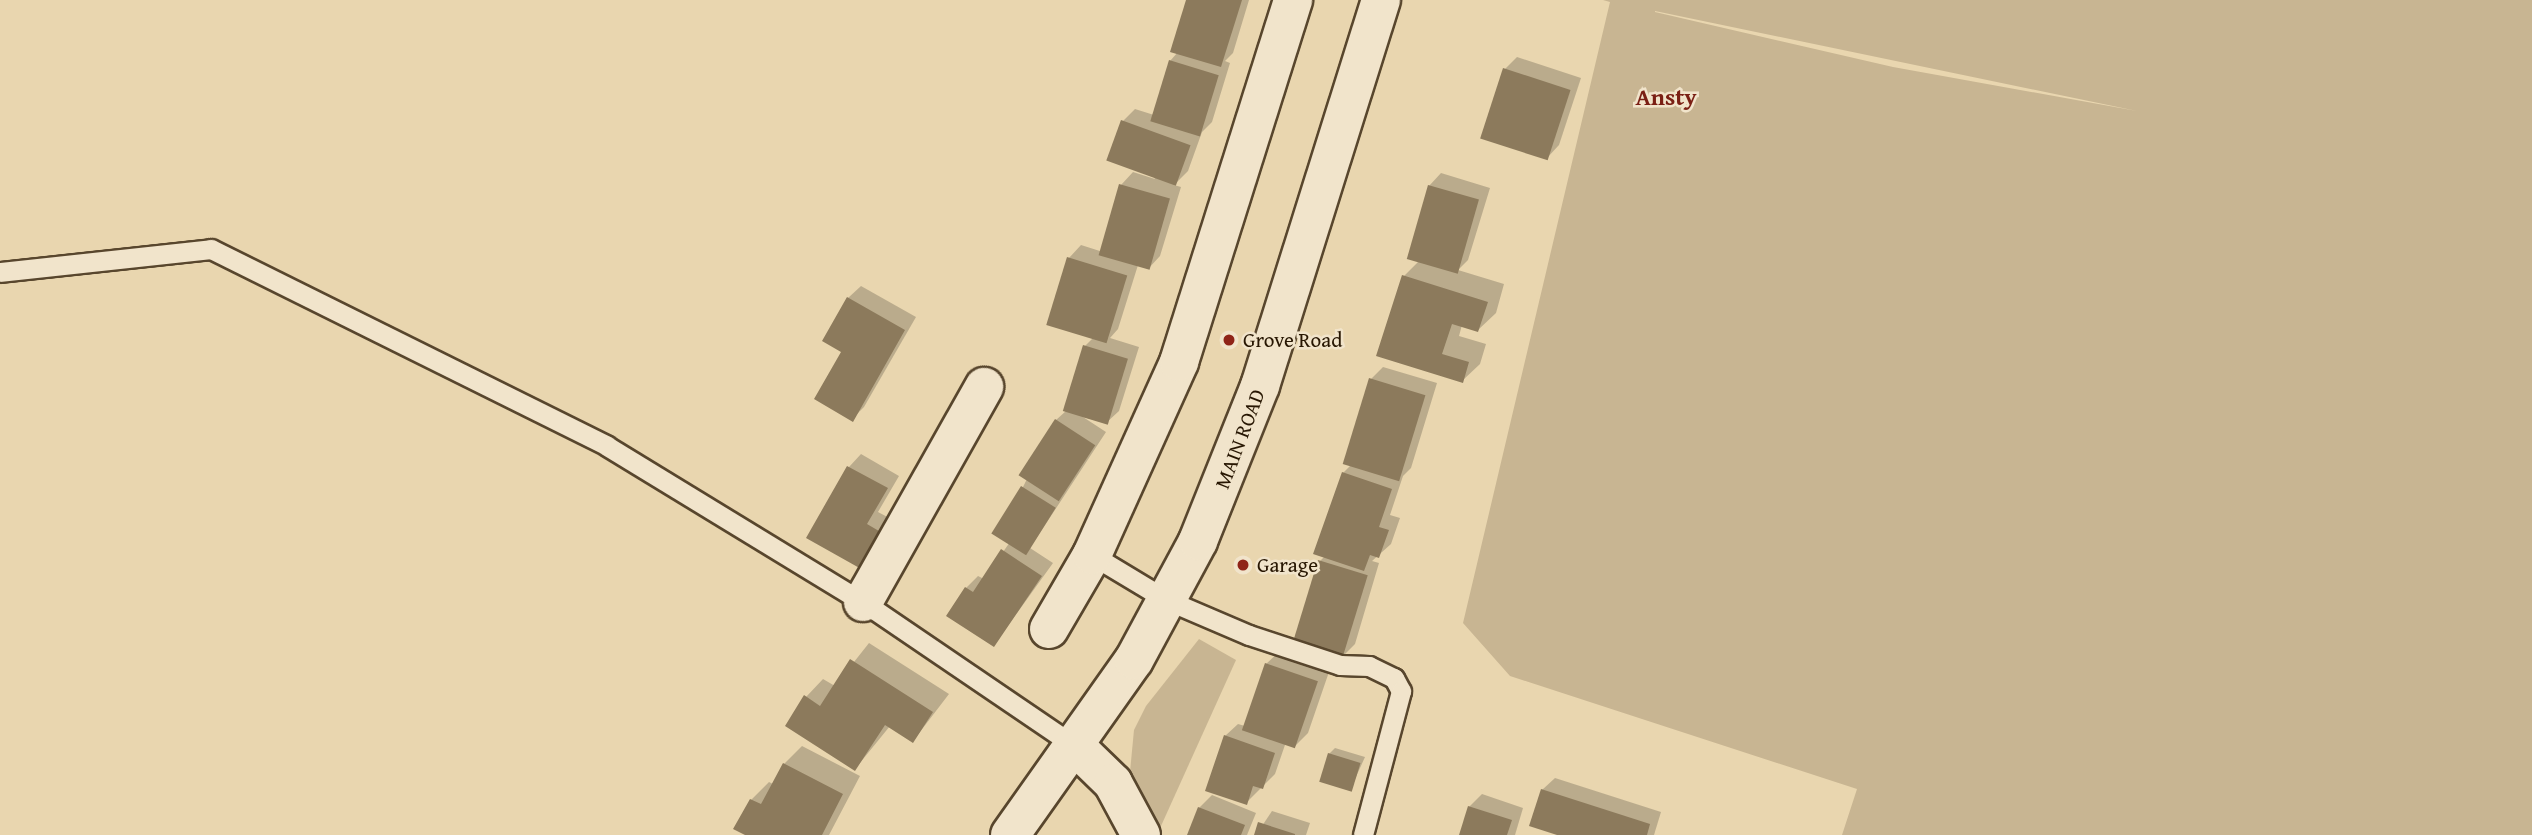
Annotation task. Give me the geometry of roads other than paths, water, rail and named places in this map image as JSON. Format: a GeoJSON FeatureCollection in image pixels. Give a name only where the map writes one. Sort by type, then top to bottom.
{"type":"FeatureCollection","features":[{"type":"Feature","properties":{"kind":"street"},"geometry":{"type":"LineString","coordinates":[[1049,629],[1092,555],[1179,362],[1293,0]]}},
{"type":"Feature","properties":{"kind":"street","name":"MAIN ROAD"},"geometry":{"type":"LineString","coordinates":[[1010,835],[1134,660],[1167,600],[1227,475],[1260,386],[1381,0]]}},
{"type":"Feature","properties":{"kind":"street"},"geometry":{"type":"LineString","coordinates":[[863,602],[984,387]]}},
{"type":"Feature","properties":{"kind":"street"},"geometry":{"type":"LineString","coordinates":[[1075,746],[1113,783],[1141,835]]}},
{"type":"Feature","properties":{"kind":"lane"},"geometry":{"type":"LineString","coordinates":[[0,272],[211,249],[607,446],[863,602],[1075,746]]}},
{"type":"Feature","properties":{"kind":"lane"},"geometry":{"type":"LineString","coordinates":[[1092,555],[1167,600],[1249,635],[1340,665],[1369,666],[1394,678],[1401,691],[1363,835]]}},
{"type":"Feature","properties":{"kind":"place","name":"Grove Road"},"geometry":{"type":"Point","coordinates":[1229,340]}},
{"type":"Feature","properties":{"kind":"place","name":"Garage"},"geometry":{"type":"Point","coordinates":[1243,565]}},
{"type":"Feature","properties":{"kind":"district","name":"Ansty"},"geometry":{"type":"Point","coordinates":[1666,97]}}]}
